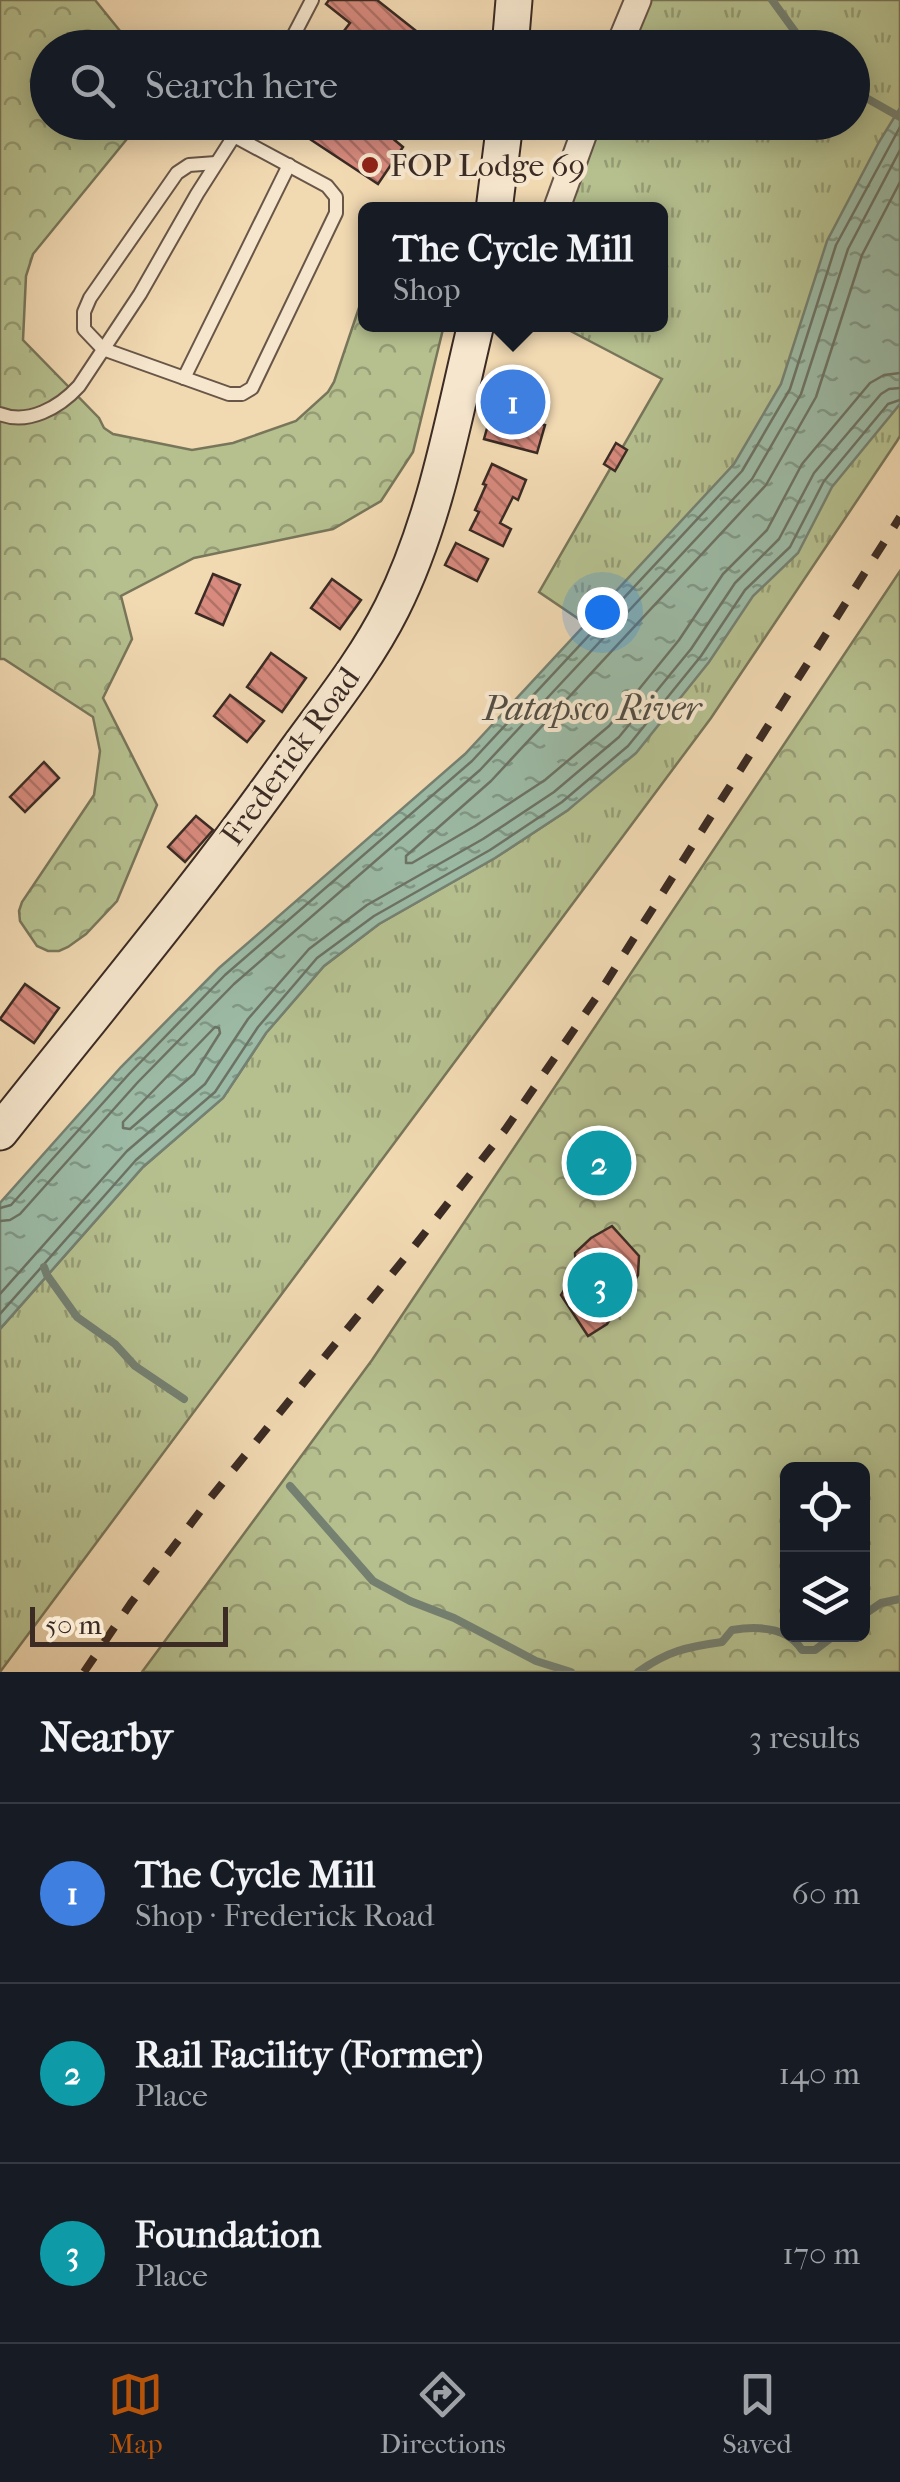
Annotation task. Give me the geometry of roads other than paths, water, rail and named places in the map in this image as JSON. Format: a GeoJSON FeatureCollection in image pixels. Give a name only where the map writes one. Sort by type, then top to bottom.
{"type":"FeatureCollection","features":[{"type":"Feature","properties":{"kind":"main road"},"geometry":{"type":"LineString","coordinates":[[512,30],[514,0]]}},
{"type":"Feature","properties":{"kind":"main road"},"geometry":{"type":"LineString","coordinates":[[495,202],[503,140]]}},
{"type":"Feature","properties":{"kind":"main road","name":"Frederick Road"},"geometry":{"type":"LineString","coordinates":[[0,1132],[265,794],[358,664],[391,610],[417,549],[474,332]]}},
{"type":"Feature","properties":{"kind":"street"},"geometry":{"type":"LineString","coordinates":[[626,30],[638,0]]}},
{"type":"Feature","properties":{"kind":"street"},"geometry":{"type":"LineString","coordinates":[[559,202],[581,140]]}},
{"type":"Feature","properties":{"kind":"lane"},"geometry":{"type":"LineString","coordinates":[[296,30],[312,0]]}},
{"type":"Feature","properties":{"kind":"lane"},"geometry":{"type":"LineString","coordinates":[[0,414],[12,418],[34,416],[69,397],[140,294],[231,140]]}},
{"type":"Feature","properties":{"kind":"lane"},"geometry":{"type":"LineString","coordinates":[[216,164],[189,165],[177,173],[90,298],[84,312],[84,329],[103,349],[229,394],[242,394],[252,388],[336,213],[336,198],[327,186],[241,140]]}},
{"type":"Feature","properties":{"kind":"lane"},"geometry":{"type":"LineString","coordinates":[[184,378],[288,165]]}},
{"type":"Feature","properties":{"kind":"water","name":"Patapsco River"},"geometry":{"type":"Polygon","coordinates":[[[900,108],[900,404],[832,487],[798,553],[753,596],[709,662],[636,753],[568,810],[495,858],[379,924],[324,966],[266,1033],[223,1098],[143,1167],[0,1329],[0,1203],[121,1067],[219,968],[465,754],[734,464],[781,384],[827,241],[900,108]]]}},
{"type":"Feature","properties":{"kind":"waterway"},"geometry":{"type":"LineString","coordinates":[[772,0],[794,30]]}},
{"type":"Feature","properties":{"kind":"waterway"},"geometry":{"type":"LineString","coordinates":[[870,100],[900,117]]}},
{"type":"Feature","properties":{"kind":"waterway"},"geometry":{"type":"LineString","coordinates":[[44,1267],[77,1317],[115,1344],[135,1366],[184,1399]]}},
{"type":"Feature","properties":{"kind":"waterway"},"geometry":{"type":"LineString","coordinates":[[290,1486],[373,1581],[536,1661],[571,1672]]}},
{"type":"Feature","properties":{"kind":"waterway"},"geometry":{"type":"LineString","coordinates":[[870,1611],[881,1603],[900,1599]]}},
{"type":"Feature","properties":{"kind":"waterway"},"geometry":{"type":"LineString","coordinates":[[638,1672],[678,1651],[722,1642],[732,1630],[761,1628],[780,1632]]}},
{"type":"Feature","properties":{"kind":"waterway"},"geometry":{"type":"LineString","coordinates":[[796,1642],[802,1650],[815,1650],[826,1642]]}},
{"type":"Feature","properties":{"kind":"railway"},"geometry":{"type":"LineString","coordinates":[[84,1672],[208,1501],[505,1130],[600,992],[900,517]]}},
{"type":"Feature","properties":{"kind":"place","name":"FOP Lodge 69"},"geometry":{"type":"Point","coordinates":[370,165]}},
{"type":"Feature","properties":{"kind":"place","name":"The Cycle Mill"},"geometry":{"type":"Point","coordinates":[513,402]}},
{"type":"Feature","properties":{"kind":"place","name":"Rail Facility (Former)"},"geometry":{"type":"Point","coordinates":[599,1163]}},
{"type":"Feature","properties":{"kind":"place","name":"Foundation"},"geometry":{"type":"Point","coordinates":[600,1285]}}]}
